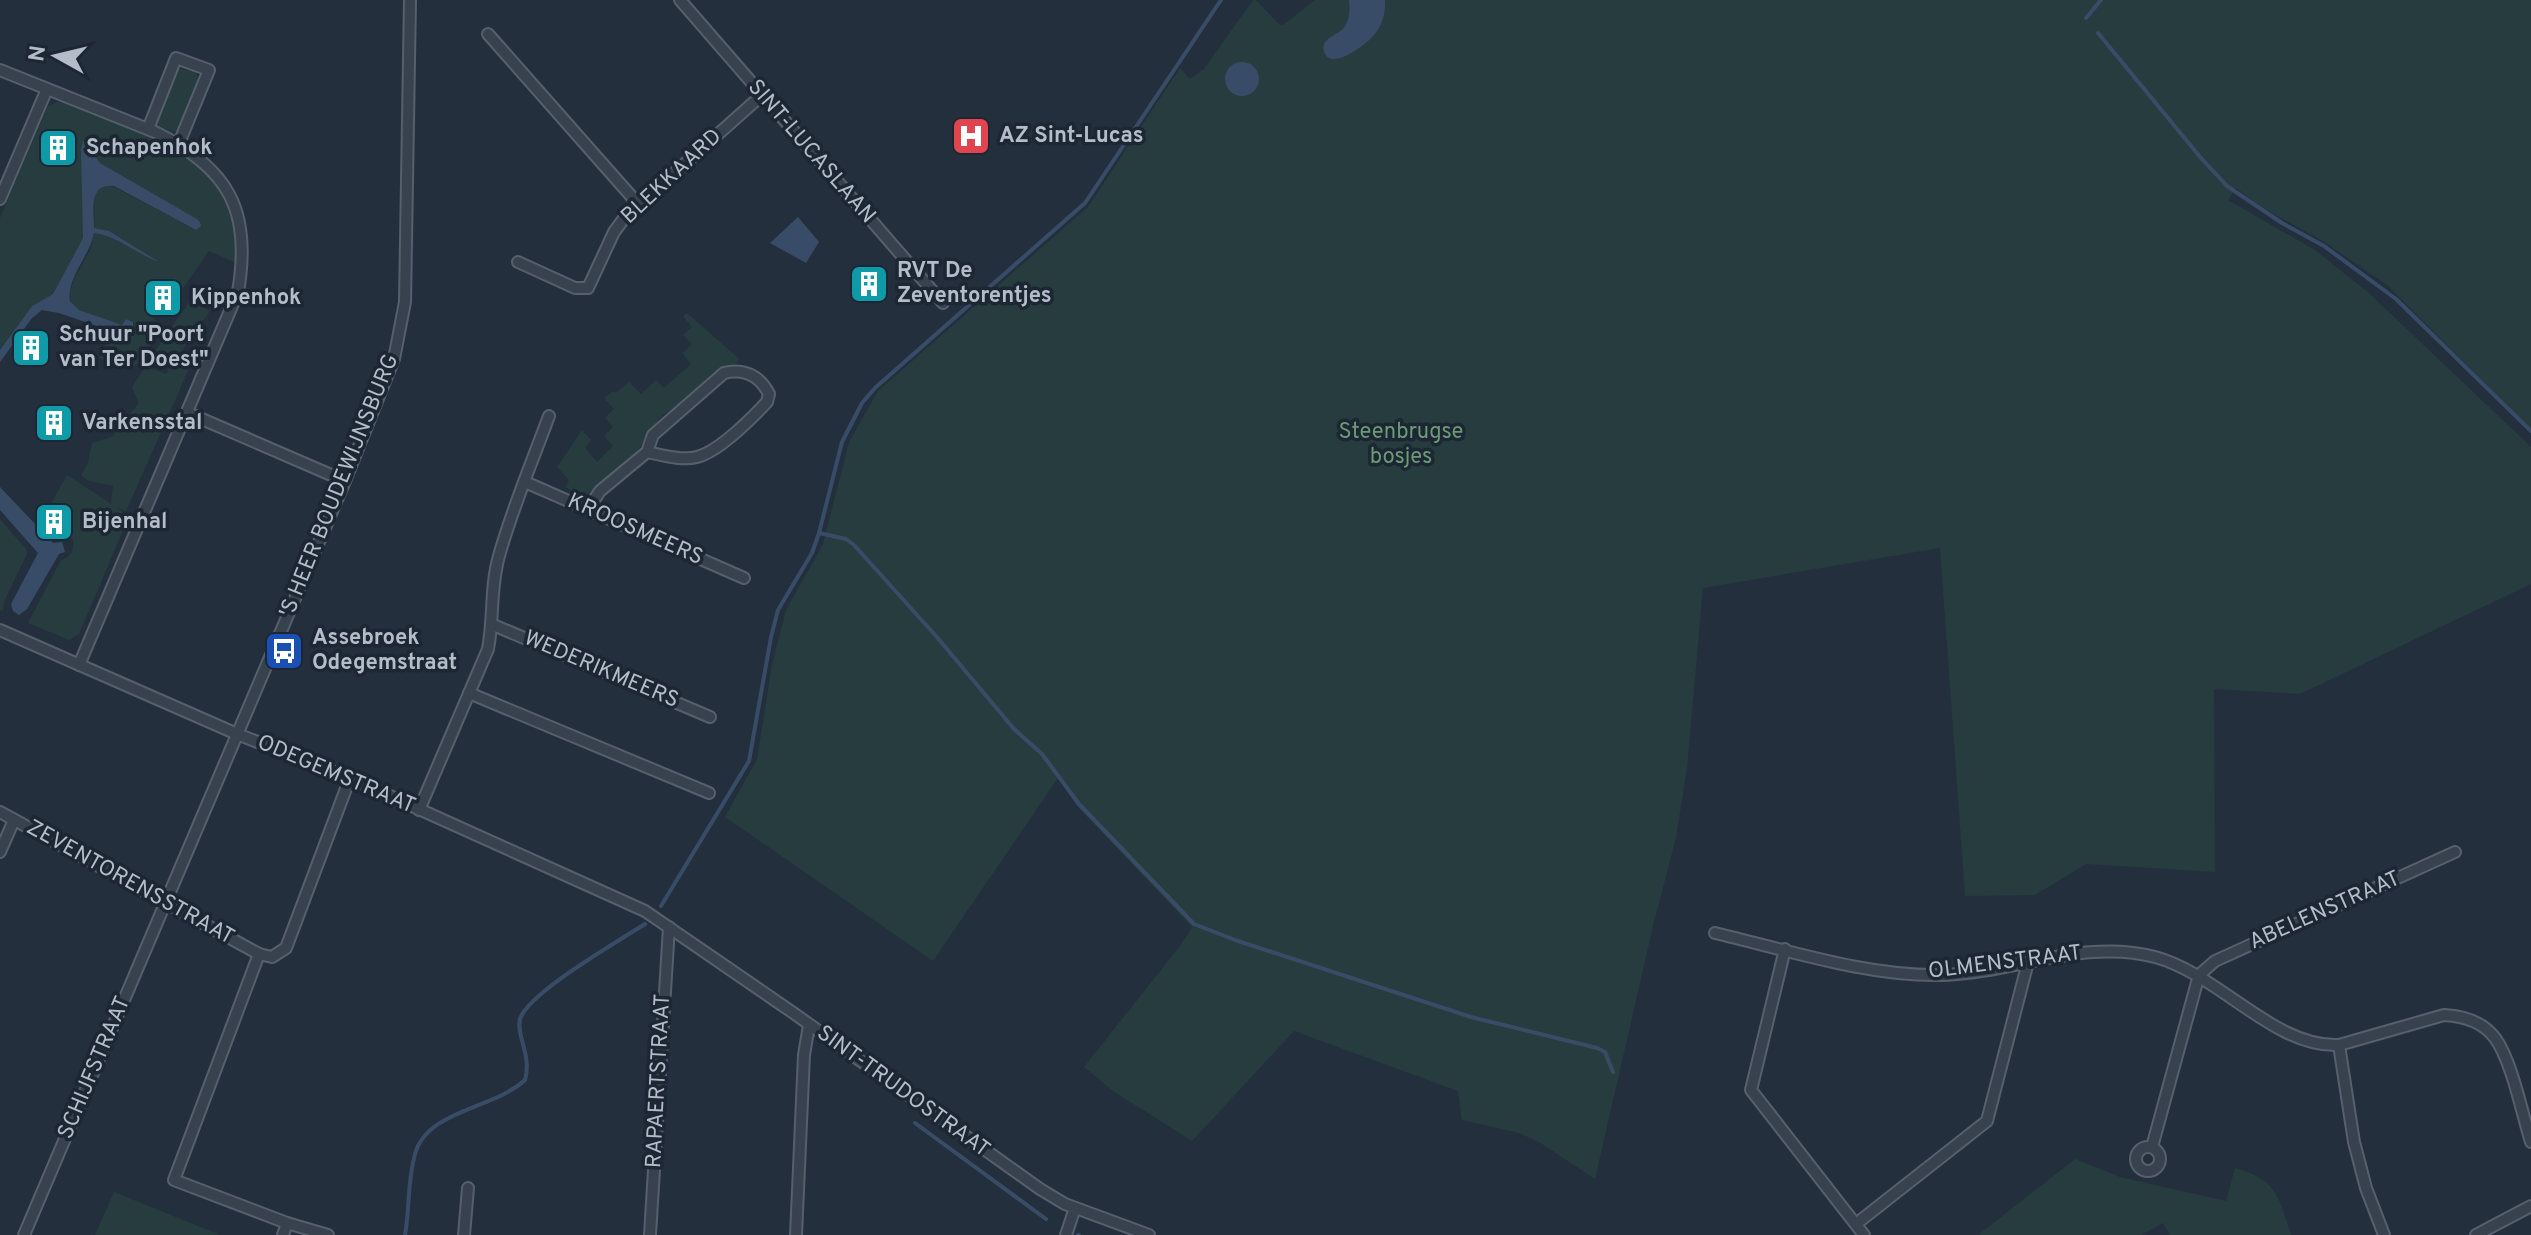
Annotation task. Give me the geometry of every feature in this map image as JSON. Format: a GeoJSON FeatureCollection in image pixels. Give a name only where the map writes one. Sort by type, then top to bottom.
{"type":"FeatureCollection","features":[{"type":"Feature","properties":{"kind":"street","name":"'S HEER BOUDEWIJNSBURG"},"geometry":{"type":"LineString","coordinates":[[166,902],[394,359],[405,302],[410,0]]}},
{"type":"Feature","properties":{"kind":"street","name":"SINT-LUCASLAAN"},"geometry":{"type":"LineString","coordinates":[[680,0],[943,303]]}},
{"type":"Feature","properties":{"kind":"street"},"geometry":{"type":"LineString","coordinates":[[488,34],[639,205]]}},
{"type":"Feature","properties":{"kind":"street"},"geometry":{"type":"LineString","coordinates":[[148,129],[176,58],[209,70],[179,143]]}},
{"type":"Feature","properties":{"kind":"street"},"geometry":{"type":"LineString","coordinates":[[0,70],[179,143],[214,173],[226,189],[239,219],[243,242],[238,292],[79,665]]}},
{"type":"Feature","properties":{"kind":"street"},"geometry":{"type":"LineString","coordinates":[[0,199],[47,89]]}},
{"type":"Feature","properties":{"kind":"street","name":"BLEKKAARD"},"geometry":{"type":"LineString","coordinates":[[518,262],[575,288],[588,288],[614,232],[639,205],[762,95]]}},
{"type":"Feature","properties":{"kind":"street"},"geometry":{"type":"LineString","coordinates":[[588,509],[600,491],[647,452],[653,435],[724,373],[737,370],[758,378],[769,394],[767,402],[727,439],[697,457],[680,458],[647,452]]}},
{"type":"Feature","properties":{"kind":"street"},"geometry":{"type":"LineString","coordinates":[[188,413],[345,481]]}},
{"type":"Feature","properties":{"kind":"street"},"geometry":{"type":"LineString","coordinates":[[419,810],[488,649],[498,558],[549,416]]}},
{"type":"Feature","properties":{"kind":"street","name":"KROOSMEERS"},"geometry":{"type":"LineString","coordinates":[[525,482],[744,578]]}},
{"type":"Feature","properties":{"kind":"street","name":"WEDERIKMEERS"},"geometry":{"type":"LineString","coordinates":[[491,624],[710,717]]}},
{"type":"Feature","properties":{"kind":"street","name":"ODEGEMSTRAAT"},"geometry":{"type":"LineString","coordinates":[[0,630],[237,734],[350,778],[645,911],[669,927]]}},
{"type":"Feature","properties":{"kind":"street"},"geometry":{"type":"LineString","coordinates":[[469,693],[709,793]]}},
{"type":"Feature","properties":{"kind":"street"},"geometry":{"type":"LineString","coordinates":[[328,1235],[287,1223],[174,1180],[259,954],[272,957],[286,948],[350,778]]}},
{"type":"Feature","properties":{"kind":"street","name":"ZEVENTORENSSTRAAT"},"geometry":{"type":"LineString","coordinates":[[0,812],[259,954]]}},
{"type":"Feature","properties":{"kind":"street"},"geometry":{"type":"LineString","coordinates":[[0,852],[14,820]]}},
{"type":"Feature","properties":{"kind":"street","name":"ABELENSTRAAT"},"geometry":{"type":"LineString","coordinates":[[2199,975],[2215,961],[2455,852]]}},
{"type":"Feature","properties":{"kind":"street","name":"SCHIJFSTRAAT"},"geometry":{"type":"LineString","coordinates":[[24,1235],[166,902]]}},
{"type":"Feature","properties":{"kind":"street","name":"SINT-TRUDOSTRAAT"},"geometry":{"type":"LineString","coordinates":[[669,927],[1040,1189],[1075,1208],[1149,1235]]}},
{"type":"Feature","properties":{"kind":"street","name":"RAPAERTSTRAAT"},"geometry":{"type":"LineString","coordinates":[[650,1235],[669,927]]}},
{"type":"Feature","properties":{"kind":"street","name":"OLMENSTRAAT"},"geometry":{"type":"LineString","coordinates":[[1715,933],[1873,969],[1924,975],[1947,975],[2073,954],[2116,952],[2152,956],[2199,975],[2280,1029],[2325,1046],[2339,1045],[2444,1015],[2459,1016],[2477,1023],[2496,1039],[2531,1142]]}},
{"type":"Feature","properties":{"kind":"street"},"geometry":{"type":"LineString","coordinates":[[1785,949],[1751,1090],[1864,1235]]}},
{"type":"Feature","properties":{"kind":"street"},"geometry":{"type":"LineString","coordinates":[[1856,1224],[1987,1121],[2028,962]]}},
{"type":"Feature","properties":{"kind":"street"},"geometry":{"type":"LineString","coordinates":[[2152,1147],[2199,975]]}},
{"type":"Feature","properties":{"kind":"street"},"geometry":{"type":"LineString","coordinates":[[796,1235],[804,1055],[809,1025]]}},
{"type":"Feature","properties":{"kind":"street"},"geometry":{"type":"LineString","coordinates":[[2339,1045],[2354,1142],[2366,1188],[2384,1235]]}},
{"type":"Feature","properties":{"kind":"street"},"geometry":{"type":"LineString","coordinates":[[464,1235],[468,1188]]}},
{"type":"Feature","properties":{"kind":"street"},"geometry":{"type":"LineString","coordinates":[[2476,1235],[2531,1206]]}},
{"type":"Feature","properties":{"kind":"street"},"geometry":{"type":"LineString","coordinates":[[1066,1235],[1075,1208]]}},
{"type":"Feature","properties":{"kind":"street"},"geometry":{"type":"LineString","coordinates":[[283,1235],[287,1223]]}},
{"type":"Feature","properties":{"kind":"green space","name":"Steenbrugse bosjes"},"geometry":{"type":"Polygon","coordinates":[[[1253,0],[1283,25],[1315,0],[2531,0],[2531,429],[2387,285],[2323,241],[2265,209],[2236,188],[2228,200],[2315,250],[2369,293],[2531,447],[2531,584],[2300,694],[2214,689],[2215,872],[2086,864],[2035,895],[1965,896],[1940,548],[1703,588],[1687,768],[1676,838],[1595,1179],[1539,1142],[1519,1133],[1462,1120],[1458,1091],[1294,1031],[1192,1141],[1113,1091],[1084,1067],[1192,927],[1077,806],[1058,778],[933,961],[725,817],[757,759],[772,665],[786,610],[823,544],[849,442],[878,391],[1088,207],[1180,68],[1190,79],[1204,69],[1253,0]]]}},
{"type":"Feature","properties":{"kind":"green space"},"geometry":{"type":"Polygon","coordinates":[[[180,69],[194,71],[198,82],[175,132],[159,127],[156,122],[175,74],[180,69]]]}},
{"type":"Feature","properties":{"kind":"green space"},"geometry":{"type":"Polygon","coordinates":[[[57,102],[131,128],[176,150],[212,178],[230,212],[236,263],[209,251],[179,294],[183,300],[179,306],[161,294],[147,314],[164,326],[139,363],[128,368],[109,364],[99,358],[111,332],[133,335],[134,323],[127,319],[122,325],[85,313],[72,304],[70,296],[92,244],[95,194],[102,186],[110,185],[196,230],[200,221],[100,163],[95,148],[84,207],[83,238],[53,294],[32,306],[0,350],[0,218],[48,106],[57,102]]]}},
{"type":"Feature","properties":{"kind":"green space"},"geometry":{"type":"Polygon","coordinates":[[[190,301],[210,311],[179,355],[196,353],[126,511],[116,507],[129,516],[79,634],[69,640],[28,623],[61,560],[69,555],[73,547],[73,540],[61,531],[70,514],[52,502],[67,475],[111,504],[113,486],[89,481],[81,475],[88,463],[92,443],[112,437],[139,403],[132,387],[146,366],[166,374],[170,367],[153,354],[190,301]]]}},
{"type":"Feature","properties":{"kind":"green space"},"geometry":{"type":"Polygon","coordinates":[[[687,313],[739,359],[732,368],[663,415],[636,453],[585,497],[565,487],[569,480],[557,467],[582,430],[591,440],[585,448],[597,462],[613,446],[604,436],[613,427],[605,418],[614,409],[604,398],[629,382],[641,394],[656,380],[664,388],[691,364],[682,353],[692,345],[683,335],[692,327],[683,316],[687,313]]]}},
{"type":"Feature","properties":{"kind":"green space"},"geometry":{"type":"Polygon","coordinates":[[[0,519],[27,554],[4,601],[3,611],[0,610],[0,519]]]}},
{"type":"Feature","properties":{"kind":"green space"},"geometry":{"type":"Polygon","coordinates":[[[2075,1159],[2120,1177],[2226,1201],[2235,1168],[2268,1184],[2279,1200],[2291,1235],[2170,1235],[2163,1223],[2141,1235],[1978,1235],[2075,1159]]]}},
{"type":"Feature","properties":{"kind":"green space"},"geometry":{"type":"Polygon","coordinates":[[[114,1192],[218,1234],[218,1235],[95,1235],[114,1192]]]}},
{"type":"Feature","properties":{"kind":"water"},"geometry":{"type":"Polygon","coordinates":[[[1349,0],[1385,0],[1383,19],[1377,31],[1364,44],[1348,55],[1333,59],[1327,57],[1324,51],[1325,43],[1345,26],[1349,0]]]}},
{"type":"Feature","properties":{"kind":"water"},"geometry":{"type":"Polygon","coordinates":[[[1242,62],[1254,67],[1259,79],[1254,91],[1242,96],[1230,91],[1225,79],[1230,67],[1242,62]]]}},
{"type":"Feature","properties":{"kind":"water"},"geometry":{"type":"Polygon","coordinates":[[[83,141],[93,143],[100,163],[197,219],[201,226],[196,230],[114,186],[100,189],[93,206],[94,228],[109,231],[159,262],[94,233],[75,275],[70,301],[79,310],[122,325],[126,319],[133,322],[133,335],[129,337],[42,310],[32,318],[0,362],[0,350],[32,306],[53,294],[83,238],[83,141]]]}},
{"type":"Feature","properties":{"kind":"water"},"geometry":{"type":"Polygon","coordinates":[[[798,217],[819,242],[806,263],[770,243],[798,217]]]}},
{"type":"Feature","properties":{"kind":"water"},"geometry":{"type":"Polygon","coordinates":[[[0,487],[53,543],[62,542],[65,552],[59,554],[27,609],[19,615],[13,611],[11,604],[38,553],[0,510],[0,487]]]}},
{"type":"Feature","properties":{"kind":"waterway"},"geometry":{"type":"LineString","coordinates":[[661,906],[749,761],[778,610],[812,553],[842,442],[862,403],[875,388],[1085,203],[1221,0]]}},
{"type":"Feature","properties":{"kind":"waterway"},"geometry":{"type":"LineString","coordinates":[[2086,18],[2101,0]]}},
{"type":"Feature","properties":{"kind":"waterway"},"geometry":{"type":"LineString","coordinates":[[2098,33],[2227,186],[2282,223],[2324,246],[2396,299],[2531,431]]}},
{"type":"Feature","properties":{"kind":"waterway"},"geometry":{"type":"LineString","coordinates":[[819,533],[846,539],[854,545],[1014,729],[1042,754],[1079,804],[1194,924],[1471,1017],[1597,1048],[1605,1052],[1613,1072]]}},
{"type":"Feature","properties":{"kind":"waterway"},"geometry":{"type":"LineString","coordinates":[[405,1235],[412,1165],[422,1139],[447,1119],[496,1098],[525,1080],[527,1062],[519,1025],[527,1008],[556,982],[645,924]]}},
{"type":"Feature","properties":{"kind":"waterway"},"geometry":{"type":"LineString","coordinates":[[915,1123],[1046,1219]]}},
{"type":"Feature","properties":{"kind":"place","name":"AZ Sint-Lucas"},"geometry":{"type":"Point","coordinates":[971,136]}},
{"type":"Feature","properties":{"kind":"place","name":"Schapenhok"},"geometry":{"type":"Point","coordinates":[58,148]}},
{"type":"Feature","properties":{"kind":"place","name":"RVT De Zeventorentjes"},"geometry":{"type":"Point","coordinates":[869,284]}},
{"type":"Feature","properties":{"kind":"place","name":"Kippenhok"},"geometry":{"type":"Point","coordinates":[163,298]}},
{"type":"Feature","properties":{"kind":"place","name":"Schuur \"Poort van Ter Doest\""},"geometry":{"type":"Point","coordinates":[31,348]}},
{"type":"Feature","properties":{"kind":"place","name":"Varkensstal"},"geometry":{"type":"Point","coordinates":[54,423]}},
{"type":"Feature","properties":{"kind":"place","name":"Bijenhal"},"geometry":{"type":"Point","coordinates":[54,522]}},
{"type":"Feature","properties":{"kind":"place","name":"Assebroek Odegemstraat"},"geometry":{"type":"Point","coordinates":[284,651]}}]}
